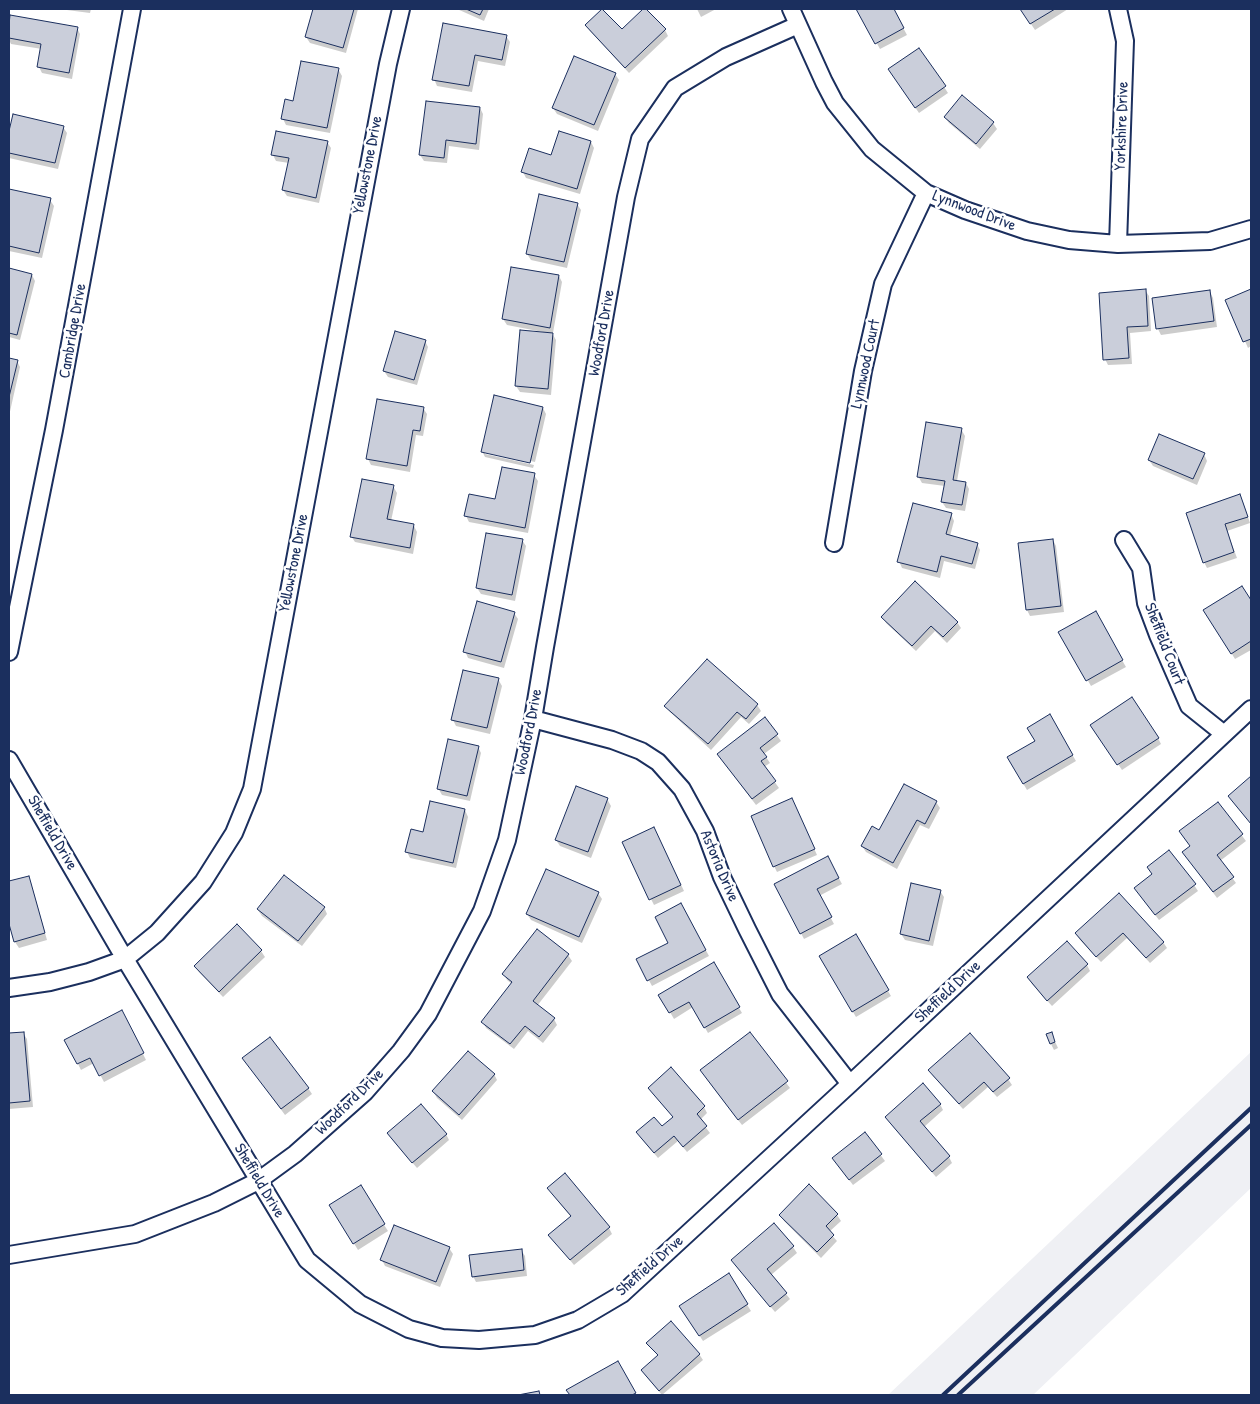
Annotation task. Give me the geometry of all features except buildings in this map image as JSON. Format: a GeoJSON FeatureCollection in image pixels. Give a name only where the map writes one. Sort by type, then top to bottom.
{"type":"FeatureCollection","features":[{"type":"Feature","properties":{"kind":"street","name":"Cambridge Drive"},"geometry":{"type":"LineString","coordinates":[[9,652],[54,430],[132,9]]}},
{"type":"Feature","properties":{"kind":"street","name":"Yellowstone Drive"},"geometry":{"type":"LineString","coordinates":[[9,988],[50,982],[89,972],[125,959],[157,933],[203,882],[234,833],[252,788],[388,64],[401,9]]}},
{"type":"Feature","properties":{"kind":"street","name":"Lynnwood Drive"},"geometry":{"type":"LineString","coordinates":[[791,9],[835,103],[872,150],[926,193],[964,210],[1027,230],[1069,240],[1118,244],[1210,241],[1251,230]]}},
{"type":"Feature","properties":{"kind":"street","name":"Yorkshire Drive"},"geometry":{"type":"LineString","coordinates":[[1118,9],[1125,41],[1118,244]]}},
{"type":"Feature","properties":{"kind":"street","name":"Woodford Drive"},"geometry":{"type":"LineString","coordinates":[[9,1255],[135,1234],[214,1204],[258,1180],[295,1154],[365,1092],[428,1014],[482,911],[506,840],[534,719],[547,637],[625,206],[640,138],[675,88],[726,57],[798,25]]}},
{"type":"Feature","properties":{"kind":"street","name":"Lynnwood Court"},"geometry":{"type":"LineString","coordinates":[[834,543],[863,371],[883,284],[926,193]]}},
{"type":"Feature","properties":{"kind":"street","name":"Sheffield Court"},"geometry":{"type":"LineString","coordinates":[[1124,540],[1141,568],[1146,603],[1189,706],[1224,734]]}},
{"type":"Feature","properties":{"kind":"street","name":"Sheffield Drive"},"geometry":{"type":"LineString","coordinates":[[9,760],[125,959],[307,1260],[360,1304],[409,1330],[442,1338],[479,1340],[535,1335],[578,1320],[622,1294],[850,1084],[1251,709]]}},
{"type":"Feature","properties":{"kind":"street","name":"Astoria Drive"},"geometry":{"type":"LineString","coordinates":[[534,719],[612,740],[641,751],[658,762],[682,789],[705,831],[722,878],[780,994],[850,1084]]}},
{"type":"Feature","properties":{"kind":"shaded area"},"geometry":{"type":"Polygon","coordinates":[[[1251,1052],[1251,1188],[1033,1395],[888,1395],[1251,1052]]]}},
{"type":"Feature","properties":{"kind":"railway"},"geometry":{"type":"LineString","coordinates":[[943,1395],[1251,1108]]}},
{"type":"Feature","properties":{"kind":"railway"},"geometry":{"type":"LineString","coordinates":[[958,1395],[1251,1125]]}}]}
